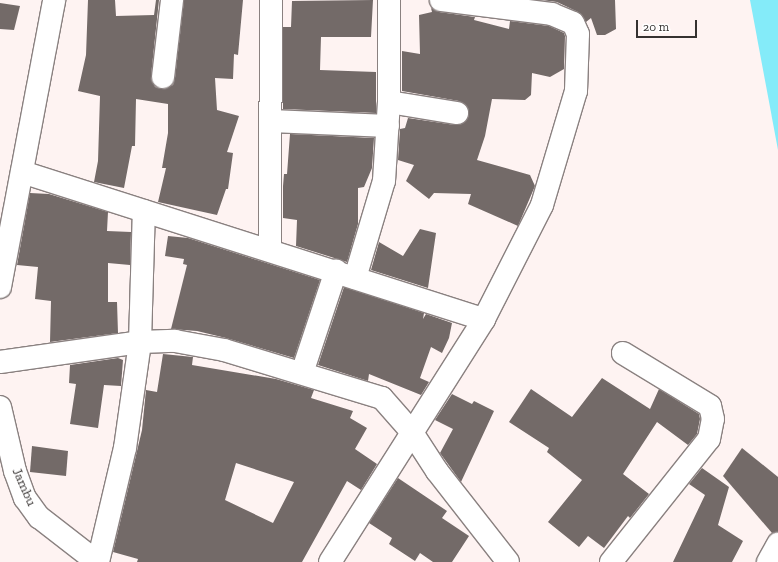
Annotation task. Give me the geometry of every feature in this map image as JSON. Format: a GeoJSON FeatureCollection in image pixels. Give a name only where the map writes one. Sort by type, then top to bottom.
{"type":"FeatureCollection","features":[{"type":"Feature","properties":{"kind":"street"},"geometry":{"type":"LineString","coordinates":[[0,287],[54,0]]}},
{"type":"Feature","properties":{"kind":"street"},"geometry":{"type":"LineString","coordinates":[[163,77],[172,0]]}},
{"type":"Feature","properties":{"kind":"street"},"geometry":{"type":"LineString","coordinates":[[270,250],[272,0]]}},
{"type":"Feature","properties":{"kind":"street"},"geometry":{"type":"LineString","coordinates":[[302,373],[346,274],[384,180],[389,102],[389,0]]}},
{"type":"Feature","properties":{"kind":"street"},"geometry":{"type":"LineString","coordinates":[[330,562],[411,431],[484,319],[542,205],[576,91],[578,34],[573,23],[552,14],[442,0]]}},
{"type":"Feature","properties":{"kind":"street"},"geometry":{"type":"LineString","coordinates":[[389,102],[457,113]]}},
{"type":"Feature","properties":{"kind":"street"},"geometry":{"type":"LineString","coordinates":[[271,121],[388,126]]}},
{"type":"Feature","properties":{"kind":"street"},"geometry":{"type":"LineString","coordinates":[[22,172],[484,319]]}},
{"type":"Feature","properties":{"kind":"street"},"geometry":{"type":"LineString","coordinates":[[98,562],[125,448],[140,342],[144,211]]}},
{"type":"Feature","properties":{"kind":"street"},"geometry":{"type":"LineString","coordinates":[[0,362],[140,342],[175,341],[224,350],[382,398],[411,431],[436,471],[508,562]]}},
{"type":"Feature","properties":{"kind":"street"},"geometry":{"type":"LineString","coordinates":[[611,562],[705,444],[713,419],[710,406],[623,353]]}},
{"type":"Feature","properties":{"kind":"street","name":"Jambu"},"geometry":{"type":"LineString","coordinates":[[0,407],[15,471],[25,498],[39,517],[98,562]]}},
{"type":"Feature","properties":{"kind":"street"},"geometry":{"type":"LineString","coordinates":[[768,562],[778,544]]}},
{"type":"Feature","properties":{"kind":"water"},"geometry":{"type":"Polygon","coordinates":[[[750,0],[778,0],[778,150],[750,0]]]}},
{"type":"Feature","properties":{"kind":"building"},"geometry":{"type":"Polygon","coordinates":[[[88,0],[115,0],[116,16],[154,15],[156,0],[159,0],[151,76],[155,87],[162,89],[173,85],[175,78],[184,0],[243,0],[238,55],[234,54],[233,79],[215,78],[217,110],[239,116],[227,152],[233,153],[228,189],[226,189],[217,215],[158,202],[166,168],[162,168],[168,133],[168,104],[136,99],[135,146],[132,146],[124,188],[94,182],[98,161],[100,96],[78,91],[86,55],[88,0]]]}},
{"type":"Feature","properties":{"kind":"building"},"geometry":{"type":"Polygon","coordinates":[[[373,0],[371,37],[321,37],[320,70],[376,72],[376,113],[283,109],[283,27],[291,27],[292,1],[373,0]]]}},
{"type":"Feature","properties":{"kind":"building"},"geometry":{"type":"Polygon","coordinates":[[[541,0],[615,0],[616,29],[605,35],[597,35],[591,18],[586,22],[578,12],[557,2],[541,0]]]}},
{"type":"Feature","properties":{"kind":"building"},"geometry":{"type":"Polygon","coordinates":[[[0,3],[20,6],[14,30],[0,29],[0,3]]]}},
{"type":"Feature","properties":{"kind":"building"},"geometry":{"type":"Polygon","coordinates":[[[431,8],[439,12],[475,17],[474,20],[509,29],[510,21],[549,26],[564,33],[564,69],[550,77],[532,73],[531,95],[525,100],[492,99],[485,136],[477,160],[530,175],[535,186],[518,226],[468,204],[471,194],[434,193],[429,199],[406,181],[414,165],[398,160],[400,129],[405,128],[408,118],[455,125],[466,121],[469,115],[468,108],[459,101],[402,91],[402,51],[420,54],[419,15],[432,12],[431,8]]]}},
{"type":"Feature","properties":{"kind":"building"},"geometry":{"type":"Polygon","coordinates":[[[290,134],[374,138],[372,168],[364,187],[358,188],[358,224],[347,262],[296,246],[297,220],[283,218],[284,174],[287,174],[290,134]]]}},
{"type":"Feature","properties":{"kind":"building"},"geometry":{"type":"Polygon","coordinates":[[[30,193],[49,194],[108,212],[107,231],[131,232],[130,265],[108,263],[108,302],[117,302],[118,333],[50,342],[51,301],[35,299],[38,267],[17,265],[30,193]]]}},
{"type":"Feature","properties":{"kind":"building"},"geometry":{"type":"Polygon","coordinates":[[[420,229],[436,233],[428,288],[371,270],[379,242],[403,256],[420,229]]]}},
{"type":"Feature","properties":{"kind":"building"},"geometry":{"type":"Polygon","coordinates":[[[168,236],[188,238],[320,280],[294,358],[197,331],[171,329],[187,265],[183,264],[184,259],[165,256],[168,236]]]}},
{"type":"Feature","properties":{"kind":"building"},"geometry":{"type":"Polygon","coordinates":[[[344,287],[424,313],[423,319],[426,314],[452,323],[449,338],[442,353],[431,347],[420,378],[429,382],[421,395],[369,374],[368,381],[318,365],[344,287]]]}},
{"type":"Feature","properties":{"kind":"building"},"geometry":{"type":"Polygon","coordinates":[[[163,354],[193,357],[192,365],[276,379],[314,390],[311,398],[353,411],[350,418],[367,428],[355,449],[377,464],[361,490],[347,481],[302,562],[137,562],[138,559],[113,552],[142,430],[146,390],[157,392],[163,354]],[[236,463],[225,500],[273,523],[294,482],[236,463]]]}},
{"type":"Feature","properties":{"kind":"building"},"geometry":{"type":"Polygon","coordinates":[[[118,358],[123,360],[121,386],[104,385],[98,428],[70,424],[76,384],[69,383],[70,365],[118,358]]]}},
{"type":"Feature","properties":{"kind":"building"},"geometry":{"type":"Polygon","coordinates":[[[602,378],[650,409],[659,389],[699,414],[700,419],[697,434],[688,445],[657,422],[623,474],[649,494],[630,518],[628,516],[604,548],[588,536],[579,547],[548,522],[582,480],[547,452],[549,448],[509,422],[531,389],[572,417],[602,378]]]}},
{"type":"Feature","properties":{"kind":"building"},"geometry":{"type":"Polygon","coordinates":[[[452,394],[472,404],[474,401],[494,411],[461,482],[440,453],[453,429],[435,420],[452,394]]]}},
{"type":"Feature","properties":{"kind":"building"},"geometry":{"type":"Polygon","coordinates":[[[32,446],[68,451],[66,476],[30,472],[32,446]]]}},
{"type":"Feature","properties":{"kind":"building"},"geometry":{"type":"Polygon","coordinates":[[[742,448],[778,477],[778,532],[772,533],[723,476],[742,448]]]}},
{"type":"Feature","properties":{"kind":"building"},"geometry":{"type":"Polygon","coordinates":[[[702,468],[729,487],[718,525],[743,541],[732,562],[673,562],[705,495],[689,484],[702,468]]]}},
{"type":"Feature","properties":{"kind":"building"},"geometry":{"type":"Polygon","coordinates":[[[398,478],[447,511],[442,518],[469,536],[452,562],[433,562],[420,553],[415,561],[389,544],[392,538],[369,523],[398,478]]]}}]}
